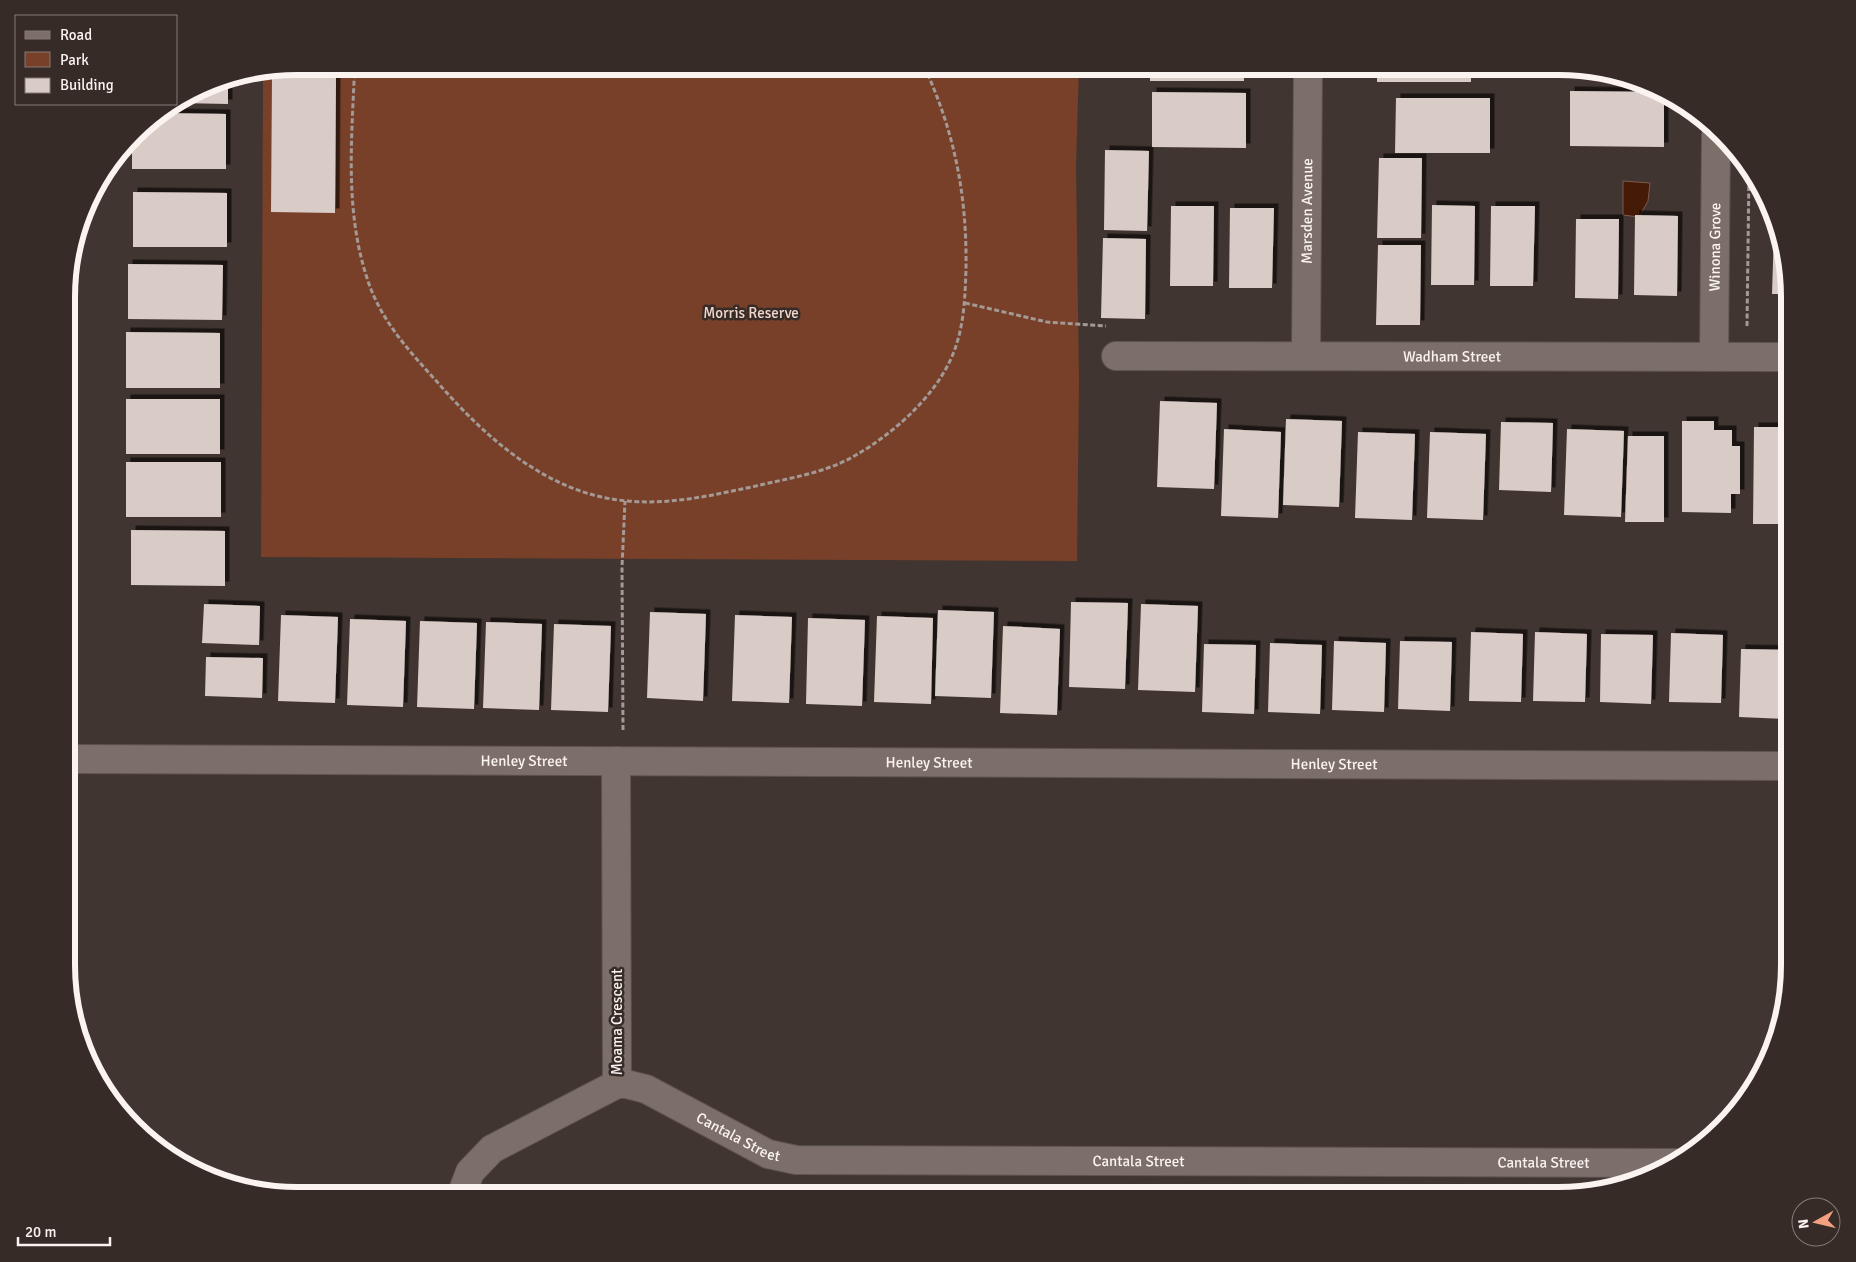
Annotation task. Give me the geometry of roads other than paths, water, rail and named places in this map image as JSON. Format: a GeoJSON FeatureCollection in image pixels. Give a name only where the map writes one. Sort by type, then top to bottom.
{"type":"FeatureCollection","features":[{"type":"Feature","properties":{"kind":"street","name":"Marsden Avenue"},"geometry":{"type":"LineString","coordinates":[[1306,356],[1308,75]]}},
{"type":"Feature","properties":{"kind":"street","name":"Winona Grove"},"geometry":{"type":"LineString","coordinates":[[1714,357],[1716,140]]}},
{"type":"Feature","properties":{"kind":"street","name":"Wadham Street"},"geometry":{"type":"LineString","coordinates":[[1116,356],[1781,357]]}},
{"type":"Feature","properties":{"kind":"street","name":"Henley Street"},"geometry":{"type":"LineString","coordinates":[[75,759],[1781,766]]}},
{"type":"Feature","properties":{"kind":"street","name":"Moama Crescent"},"geometry":{"type":"LineString","coordinates":[[464,1187],[470,1172],[492,1149],[617,1084],[616,761]]}},
{"type":"Feature","properties":{"kind":"street","name":"Cantala Street"},"geometry":{"type":"LineString","coordinates":[[617,1084],[626,1084],[646,1089],[768,1154],[796,1160],[1659,1163]]}},
{"type":"Feature","properties":{"kind":"park label","name":"Morris Reserve"},"geometry":{"type":"Point","coordinates":[751,313]}}]}
